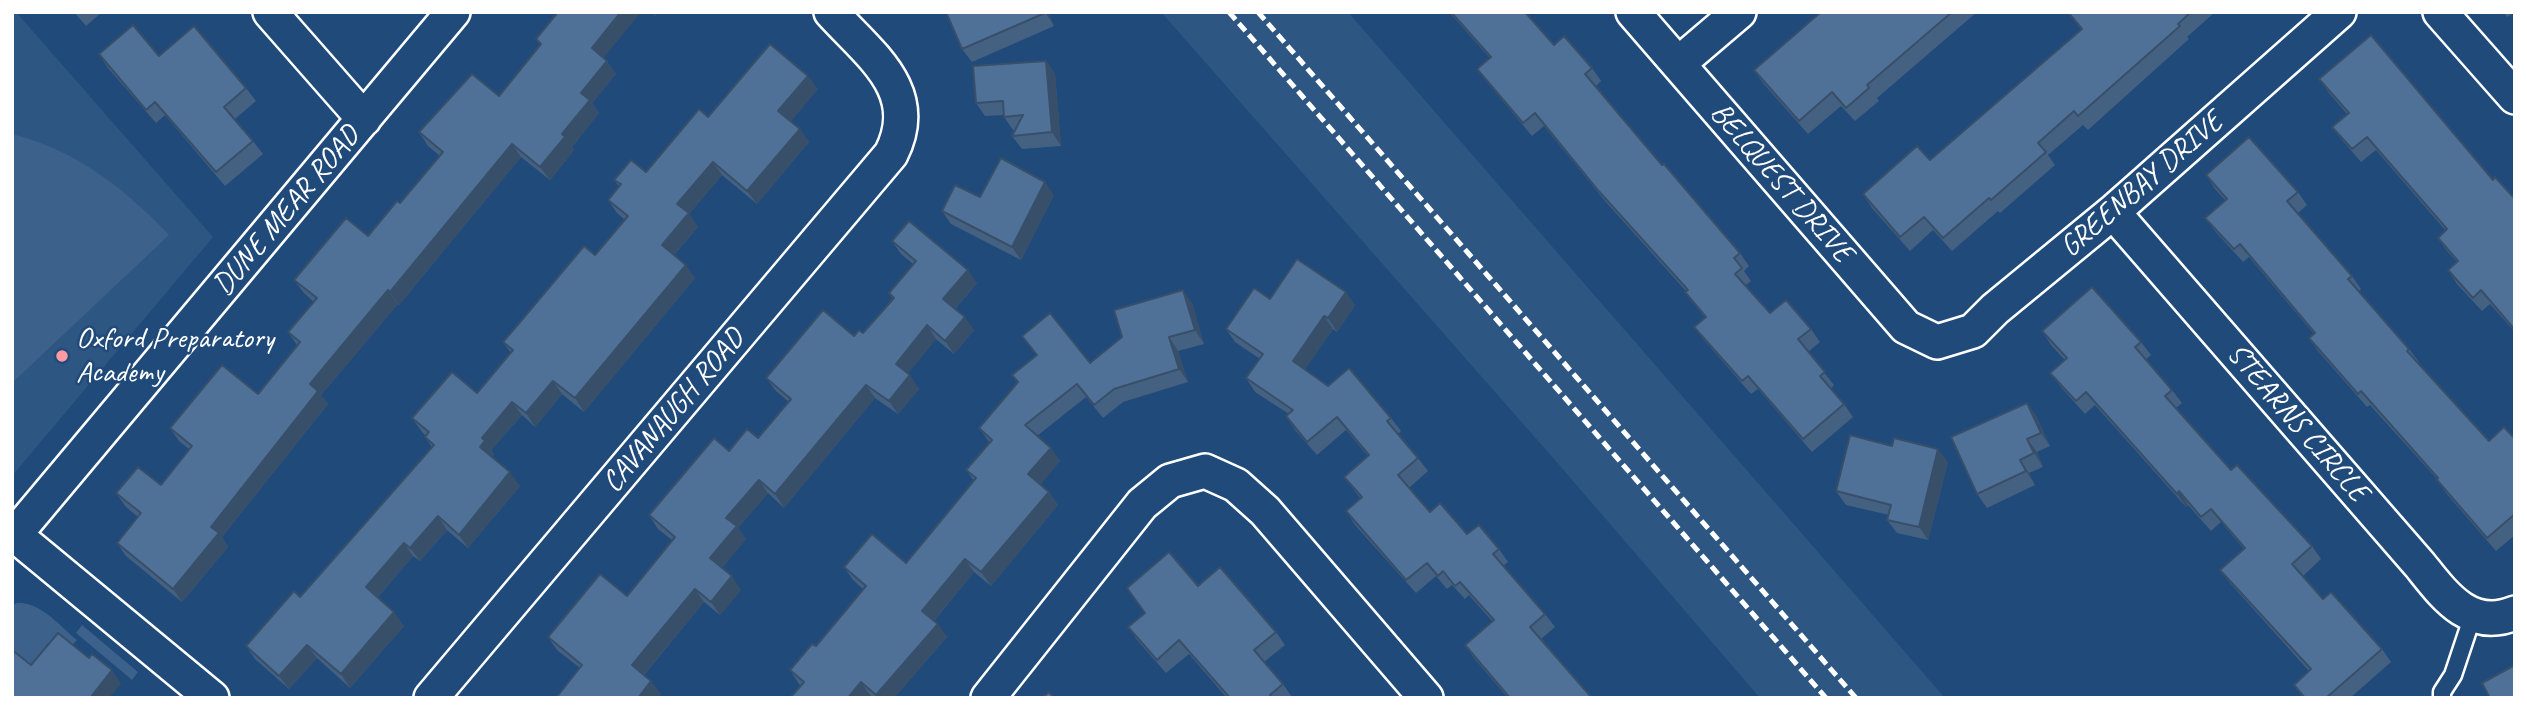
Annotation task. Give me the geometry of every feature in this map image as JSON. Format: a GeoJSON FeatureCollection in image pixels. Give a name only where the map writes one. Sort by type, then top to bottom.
{"type":"FeatureCollection","features":[{"type":"Feature","properties":{"kind":"street"},"geometry":{"type":"LineString","coordinates":[[270,12],[364,119]]}},
{"type":"Feature","properties":{"kind":"street","name":"DUNE MEAR ROAD"},"geometry":{"type":"LineString","coordinates":[[13,536],[453,12]]}},
{"type":"Feature","properties":{"kind":"street","name":"CAVANAUGH ROAD"},"geometry":{"type":"LineString","coordinates":[[430,698],[891,154],[900,137],[903,116],[899,96],[890,78],[831,12]]}},
{"type":"Feature","properties":{"kind":"street","name":"BELQUEST DRIVE"},"geometry":{"type":"LineString","coordinates":[[1633,12],[1906,327],[1937,342]]}},
{"type":"Feature","properties":{"kind":"street"},"geometry":{"type":"LineString","coordinates":[[1678,64],[1738,12]]}},
{"type":"Feature","properties":{"kind":"street","name":"GREENBAY DRIVE"},"geometry":{"type":"LineString","coordinates":[[1937,342],[1973,331],[1995,309],[2113,212],[2339,12]]}},
{"type":"Feature","properties":{"kind":"street"},"geometry":{"type":"LineString","coordinates":[[2440,12],[2515,97]]}},
{"type":"Feature","properties":{"kind":"street","name":"STEARNS CIRCLE"},"geometry":{"type":"LineString","coordinates":[[2113,212],[2448,600],[2457,608],[2493,615]]}},
{"type":"Feature","properties":{"kind":"street"},"geometry":{"type":"LineString","coordinates":[[988,698],[1142,504],[1170,481],[1205,471],[1236,485],[1265,511],[1426,698]]}},
{"type":"Feature","properties":{"kind":"street"},"geometry":{"type":"LineString","coordinates":[[13,536],[212,698]]}},
{"type":"Feature","properties":{"kind":"lane"},"geometry":{"type":"LineString","coordinates":[[2442,698],[2442,692],[2493,615]]}},
{"type":"Feature","properties":{"kind":"shaded area","name":"Oxford Preparatory Academy"},"geometry":{"type":"Polygon","coordinates":[[[12,12],[16,12],[213,237],[12,476],[12,12]]]}},
{"type":"Feature","properties":{"kind":"shaded area"},"geometry":{"type":"Polygon","coordinates":[[[1161,12],[1348,12],[1945,698],[1760,698],[1161,12]]]}},
{"type":"Feature","properties":{"kind":"shaded area"},"geometry":{"type":"Polygon","coordinates":[[[12,134],[57,150],[98,173],[169,235],[12,383],[12,134]]]}},
{"type":"Feature","properties":{"kind":"shaded area"},"geometry":{"type":"Polygon","coordinates":[[[26,603],[42,610],[77,640],[40,678],[12,656],[12,605],[26,603]]]}},
{"type":"Feature","properties":{"kind":"shaded area"},"geometry":{"type":"Polygon","coordinates":[[[82,625],[138,672],[132,680],[76,633],[82,625]]]}},
{"type":"Feature","properties":{"kind":"building"},"geometry":{"type":"Polygon","coordinates":[[[558,12],[621,12],[592,48],[607,61],[581,93],[590,100],[562,134],[565,137],[540,167],[512,144],[310,384],[318,391],[211,527],[219,533],[173,589],[117,543],[141,513],[116,493],[138,467],[161,485],[192,446],[170,428],[222,365],[258,394],[300,342],[288,332],[317,298],[294,280],[346,218],[368,236],[443,152],[419,132],[472,74],[499,96],[541,44],[536,39],[558,12]]]}},
{"type":"Feature","properties":{"kind":"building"},"geometry":{"type":"Polygon","coordinates":[[[946,12],[1045,12],[1045,13],[962,49],[946,12]]]}},
{"type":"Feature","properties":{"kind":"building"},"geometry":{"type":"Polygon","coordinates":[[[1451,12],[1525,12],[1554,45],[1564,36],[1592,68],[1585,74],[1740,253],[1734,258],[1742,268],[1735,274],[1770,313],[1786,300],[1811,329],[1798,339],[1825,372],[1820,376],[1844,404],[1803,439],[1748,376],[1742,381],[1694,327],[1706,317],[1685,292],[1688,290],[1596,188],[1535,113],[1523,123],[1477,69],[1491,57],[1451,12]]]}},
{"type":"Feature","properties":{"kind":"building"},"geometry":{"type":"Polygon","coordinates":[[[1821,12],[1952,12],[1867,85],[1869,88],[1846,108],[1832,92],[1799,121],[1754,70],[1821,12]]]}},
{"type":"Feature","properties":{"kind":"building"},"geometry":{"type":"Polygon","coordinates":[[[2068,12],[2191,12],[2178,24],[2180,26],[2078,116],[2074,111],[2038,143],[2046,152],[1943,238],[1924,217],[1900,237],[1863,194],[1917,146],[1930,160],[2082,29],[2068,12]]]}},
{"type":"Feature","properties":{"kind":"building"},"geometry":{"type":"Polygon","coordinates":[[[133,25],[159,56],[194,26],[246,88],[224,107],[253,141],[216,172],[155,102],[146,110],[99,54],[133,25]]]}},
{"type":"Feature","properties":{"kind":"building"},"geometry":{"type":"Polygon","coordinates":[[[2371,35],[2493,180],[2495,177],[2515,199],[2515,330],[2481,290],[2473,298],[2448,270],[2458,261],[2438,238],[2447,229],[2367,137],[2352,149],[2332,127],[2349,113],[2319,79],[2371,35]]]}},
{"type":"Feature","properties":{"kind":"building"},"geometry":{"type":"Polygon","coordinates":[[[770,44],[808,76],[778,111],[800,129],[747,191],[713,162],[677,204],[689,213],[662,245],[686,265],[575,398],[553,381],[526,413],[512,402],[482,438],[485,441],[480,447],[510,472],[459,535],[438,516],[410,548],[404,543],[366,587],[394,612],[341,674],[307,645],[279,676],[246,646],[294,591],[300,597],[434,445],[425,437],[429,432],[412,418],[452,372],[477,393],[513,350],[503,342],[584,246],[595,255],[628,216],[608,200],[621,184],[614,180],[631,160],[646,172],[699,109],[708,117],[770,44]]]}},
{"type":"Feature","properties":{"kind":"building"},"geometry":{"type":"Polygon","coordinates":[[[1046,61],[1052,132],[1012,136],[1023,115],[1004,117],[1003,101],[976,103],[973,66],[1046,61]]]}},
{"type":"Feature","properties":{"kind":"building"},"geometry":{"type":"Polygon","coordinates":[[[2249,137],[2298,192],[2287,201],[2352,276],[2348,279],[2409,349],[2407,351],[2489,441],[2504,427],[2515,439],[2515,514],[2487,538],[2361,391],[2358,394],[2309,338],[2315,333],[2240,244],[2234,249],[2205,218],[2227,199],[2206,175],[2249,137]]]}},
{"type":"Feature","properties":{"kind":"building"},"geometry":{"type":"Polygon","coordinates":[[[1001,158],[1045,182],[1012,247],[942,211],[955,185],[980,197],[1001,158]]]}},
{"type":"Feature","properties":{"kind":"building"},"geometry":{"type":"Polygon","coordinates":[[[909,221],[968,270],[943,299],[965,317],[945,341],[927,325],[896,364],[910,375],[889,401],[866,385],[775,494],[759,480],[726,518],[737,526],[710,558],[732,576],[711,602],[695,589],[632,665],[651,681],[638,698],[556,698],[582,665],[548,637],[600,574],[627,596],[675,537],[649,515],[714,438],[729,451],[747,429],[758,438],[791,399],[766,378],[823,310],[854,336],[859,330],[863,333],[894,298],[889,293],[916,261],[892,241],[909,221]]]}},
{"type":"Feature","properties":{"kind":"building"},"geometry":{"type":"Polygon","coordinates":[[[1297,259],[1346,292],[1328,318],[1324,316],[1293,361],[1328,386],[1349,368],[1391,418],[1387,421],[1418,458],[1398,475],[1430,512],[1440,503],[1467,534],[1479,525],[1499,549],[1493,554],[1545,614],[1530,627],[1592,698],[1510,698],[1465,645],[1494,620],[1460,582],[1455,586],[1443,571],[1438,576],[1427,563],[1406,580],[1346,511],[1362,497],[1344,477],[1369,455],[1337,417],[1307,442],[1286,416],[1293,410],[1246,378],[1263,354],[1226,329],[1254,288],[1270,299],[1297,259]]]}},
{"type":"Feature","properties":{"kind":"building"},"geometry":{"type":"Polygon","coordinates":[[[2092,287],[2141,342],[2135,347],[2172,390],[2165,396],[2231,470],[2237,465],[2312,546],[2292,564],[2323,599],[2331,592],[2382,649],[2326,698],[2305,698],[2294,685],[2311,669],[2220,570],[2245,548],[2211,509],[2201,517],[2179,491],[2177,494],[2086,392],[2076,401],[2050,373],[2067,358],[2042,331],[2092,287]]]}},
{"type":"Feature","properties":{"kind":"building"},"geometry":{"type":"Polygon","coordinates":[[[1183,290],[1195,330],[1169,337],[1179,369],[1114,389],[1094,405],[1077,384],[1025,425],[1051,448],[1028,474],[1049,492],[981,572],[965,559],[922,611],[938,624],[876,695],[861,682],[848,698],[790,698],[804,682],[790,670],[812,644],[816,646],[866,586],[844,567],[872,534],[906,563],[976,478],[966,470],[992,440],[979,428],[1018,382],[1012,375],[1037,355],[1022,336],[1050,313],[1090,363],[1122,337],[1114,310],[1183,290]]]}},
{"type":"Feature","properties":{"kind":"building"},"geometry":{"type":"Polygon","coordinates":[[[2027,403],[2041,433],[2027,439],[2034,453],[2020,460],[2026,471],[1977,494],[1951,437],[2027,403]]]}},
{"type":"Feature","properties":{"kind":"building"},"geometry":{"type":"Polygon","coordinates":[[[1850,435],[1892,446],[1894,438],[1938,449],[1919,527],[1887,520],[1891,505],[1836,491],[1850,435]]]}},
{"type":"Feature","properties":{"kind":"building"},"geometry":{"type":"Polygon","coordinates":[[[1169,552],[1198,586],[1220,567],[1276,632],[1254,650],[1283,684],[1270,695],[1273,698],[1230,698],[1179,640],[1157,660],[1128,627],[1145,613],[1127,588],[1169,552]]]}},
{"type":"Feature","properties":{"kind":"building"},"geometry":{"type":"Polygon","coordinates":[[[58,633],[89,658],[92,654],[112,670],[90,698],[12,698],[12,650],[31,665],[58,633]]]}},
{"type":"Feature","properties":{"kind":"building"},"geometry":{"type":"Polygon","coordinates":[[[2515,665],[2515,698],[2490,698],[2482,683],[2515,665]]]}},
{"type":"Feature","properties":{"kind":"building"},"geometry":{"type":"Polygon","coordinates":[[[1049,692],[1054,698],[1042,698],[1049,692]]]}},
{"type":"Feature","properties":{"kind":"railway"},"geometry":{"type":"LineString","coordinates":[[1229,12],[1826,698]]}},
{"type":"Feature","properties":{"kind":"railway"},"geometry":{"type":"LineString","coordinates":[[1258,12],[1856,698]]}},
{"type":"Feature","properties":{"kind":"place","name":"Oxford Preparatory Academy"},"geometry":{"type":"Point","coordinates":[62,356]}}]}
